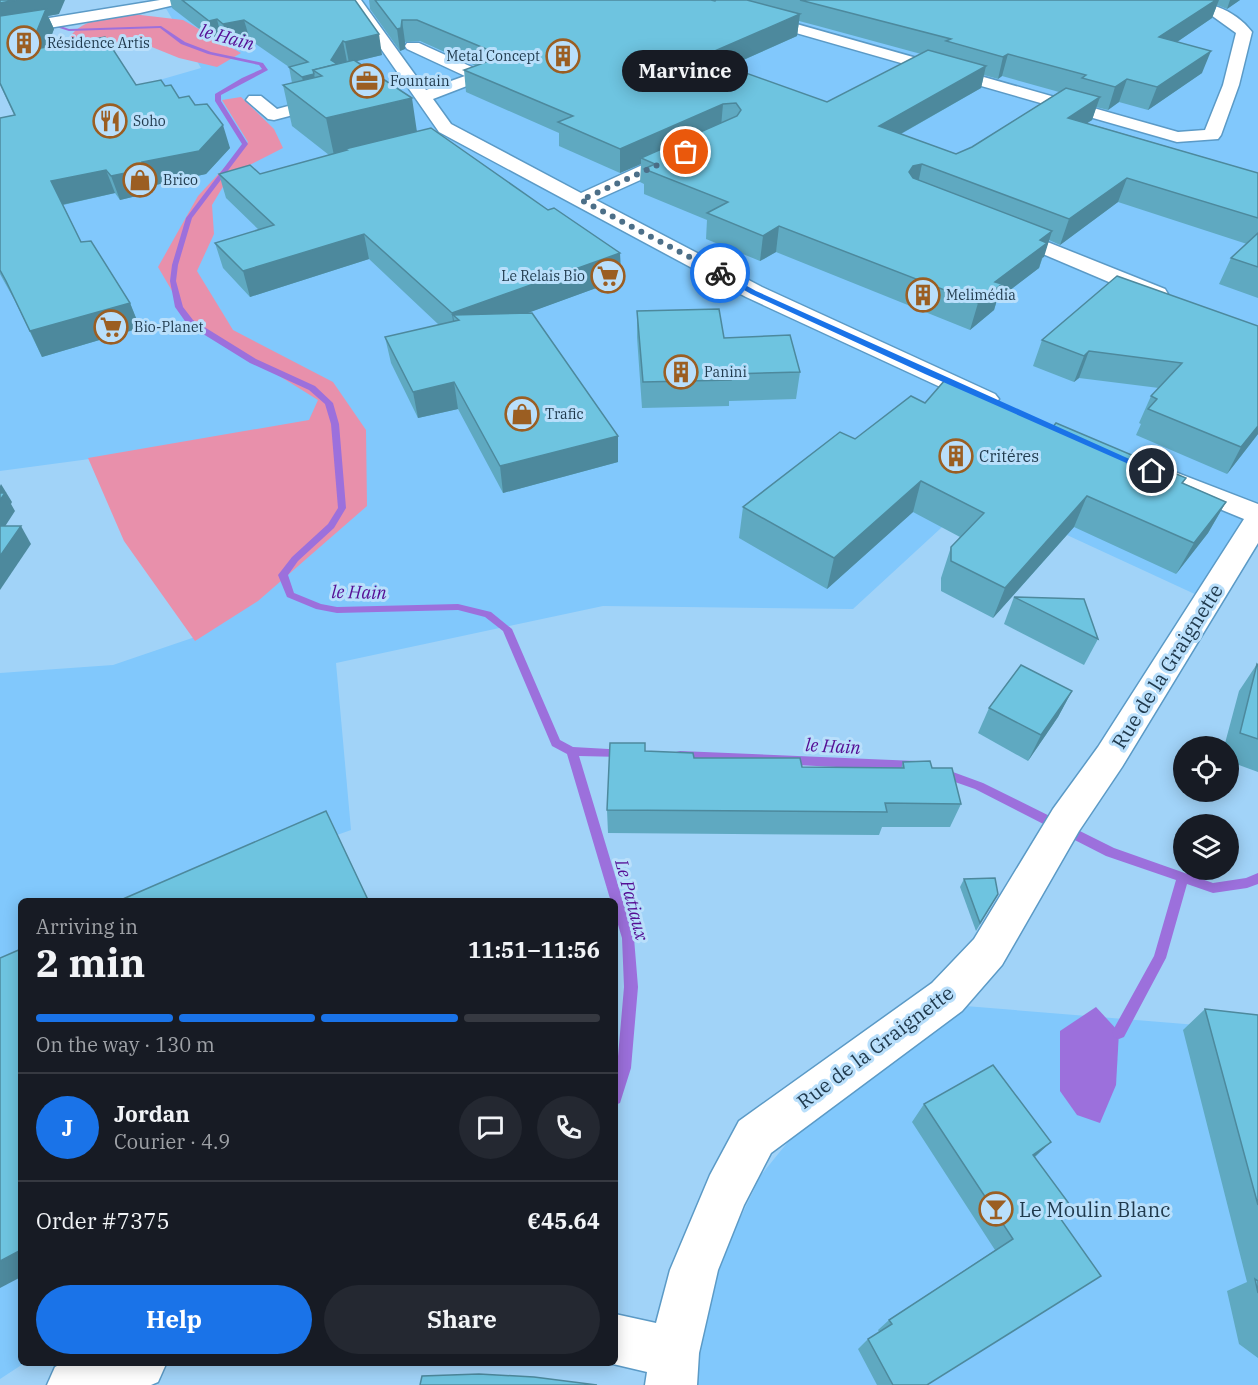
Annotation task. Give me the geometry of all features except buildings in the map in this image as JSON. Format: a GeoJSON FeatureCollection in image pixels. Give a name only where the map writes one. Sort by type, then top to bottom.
{"type":"FeatureCollection","features":[{"type":"Feature","properties":{"kind":"street"},"geometry":{"type":"LineString","coordinates":[[0,31],[68,21],[178,0]]}},
{"type":"Feature","properties":{"kind":"street"},"geometry":{"type":"LineString","coordinates":[[354,0],[445,128],[754,292],[1003,406]]}},
{"type":"Feature","properties":{"kind":"street"},"geometry":{"type":"LineString","coordinates":[[696,0],[1178,137],[1212,135],[1231,85],[1244,32],[1229,18],[1217,11],[1183,0]]}},
{"type":"Feature","properties":{"kind":"street"},"geometry":{"type":"LineString","coordinates":[[387,85],[416,88],[479,76],[413,46]]}},
{"type":"Feature","properties":{"kind":"street"},"geometry":{"type":"LineString","coordinates":[[255,100],[274,115],[353,94]]}},
{"type":"Feature","properties":{"kind":"street"},"geometry":{"type":"LineString","coordinates":[[434,143],[466,139]]}},
{"type":"Feature","properties":{"kind":"street"},"geometry":{"type":"LineString","coordinates":[[581,200],[697,147]]}},
{"type":"Feature","properties":{"kind":"street"},"geometry":{"type":"LineString","coordinates":[[982,222],[1181,303]]}},
{"type":"Feature","properties":{"kind":"street"},"geometry":{"type":"LineString","coordinates":[[1131,463],[1258,514]]}},
{"type":"Feature","properties":{"kind":"street","name":"Rue de la Graignette"},"geometry":{"type":"LineString","coordinates":[[618,1341],[672,1369],[694,1270],[726,1191],[755,1137],[947,997],[988,952],[1058,836],[1258,520]]}},
{"type":"Feature","properties":{"kind":"street"},"geometry":{"type":"LineString","coordinates":[[73,1385],[95,1374],[131,1366]]}},
{"type":"Feature","properties":{"kind":"shaded area"},"geometry":{"type":"Polygon","coordinates":[[[161,0],[1258,0],[1258,530],[1199,596],[978,494],[853,609],[603,606],[336,663],[351,830],[337,835],[368,898],[18,898],[18,1366],[20,1366],[0,1379],[0,673],[113,665],[198,636],[97,458],[0,471],[0,126],[201,68],[161,0]]]}},
{"type":"Feature","properties":{"kind":"shaded area"},"geometry":{"type":"Polygon","coordinates":[[[132,14],[183,20],[241,53],[217,67],[179,58],[137,41],[48,48],[66,43],[72,34],[86,24],[132,14]]]}},
{"type":"Feature","properties":{"kind":"shaded area"},"geometry":{"type":"Polygon","coordinates":[[[241,97],[274,129],[283,148],[230,175],[212,205],[214,234],[197,271],[233,330],[333,382],[366,430],[367,506],[258,601],[195,641],[124,541],[88,458],[309,420],[318,400],[189,320],[158,267],[198,196],[248,142],[222,100],[241,97]]]}},
{"type":"Feature","properties":{"kind":"shaded area"},"geometry":{"type":"Polygon","coordinates":[[[953,1005],[1258,1030],[1258,1385],[686,1385],[715,1270],[761,1175],[818,1105],[953,1005]]]}},
{"type":"Feature","properties":{"kind":"shaded area"},"geometry":{"type":"Polygon","coordinates":[[[1096,1007],[1119,1032],[1116,1085],[1100,1123],[1077,1115],[1060,1091],[1060,1031],[1096,1007]]]}},
{"type":"Feature","properties":{"kind":"waterway","name":"le Hain"},"geometry":{"type":"LineString","coordinates":[[46,22],[69,30],[161,27],[183,43],[210,53],[261,64],[265,70],[218,94],[218,101],[245,144],[189,218],[175,265],[173,281],[179,307],[190,322],[253,361],[312,388],[329,403],[335,424],[342,508],[331,526],[295,559],[283,575],[290,595],[319,607],[337,610],[458,607],[488,614],[507,629],[556,743],[572,751]]}},
{"type":"Feature","properties":{"kind":"waterway","name":"le Hain"},"geometry":{"type":"LineString","coordinates":[[572,751],[622,753]]}},
{"type":"Feature","properties":{"kind":"waterway","name":"Le Patiaux"},"geometry":{"type":"LineString","coordinates":[[572,751],[616,898]]}},
{"type":"Feature","properties":{"kind":"waterway","name":"le Hain"},"geometry":{"type":"LineString","coordinates":[[680,755],[916,766]]}},
{"type":"Feature","properties":{"kind":"waterway","name":"le Hain"},"geometry":{"type":"LineString","coordinates":[[942,773],[979,786],[1110,852],[1213,888],[1247,883],[1258,878]]}},
{"type":"Feature","properties":{"kind":"waterway"},"geometry":{"type":"LineString","coordinates":[[1119,1032],[1160,958],[1182,880]]}},
{"type":"Feature","properties":{"kind":"waterway","name":"Le Patiaux"},"geometry":{"type":"LineString","coordinates":[[618,905],[628,938],[631,987],[624,1068],[618,1088]]}},
{"type":"Feature","properties":{"kind":"way so far"},"geometry":{"type":"LineString","coordinates":[[686,152],[581,200],[720,273]]}},
{"type":"Feature","properties":{"kind":"place","name":"Résidence Artis"},"geometry":{"type":"Point","coordinates":[24,43]}},
{"type":"Feature","properties":{"kind":"place","name":"Metal Concept"},"geometry":{"type":"Point","coordinates":[563,56]}},
{"type":"Feature","properties":{"kind":"place","name":"Fountain"},"geometry":{"type":"Point","coordinates":[367,81]}},
{"type":"Feature","properties":{"kind":"place","name":"Soho"},"geometry":{"type":"Point","coordinates":[110,121]}},
{"type":"Feature","properties":{"kind":"place","name":"Marvince"},"geometry":{"type":"Point","coordinates":[686,152]}},
{"type":"Feature","properties":{"kind":"place","name":"Brico"},"geometry":{"type":"Point","coordinates":[140,180]}},
{"type":"Feature","properties":{"kind":"place","name":"Le Relais Bio"},"geometry":{"type":"Point","coordinates":[608,276]}},
{"type":"Feature","properties":{"kind":"place","name":"Melimédia"},"geometry":{"type":"Point","coordinates":[923,295]}},
{"type":"Feature","properties":{"kind":"place","name":"Bio-Planet"},"geometry":{"type":"Point","coordinates":[111,327]}},
{"type":"Feature","properties":{"kind":"place","name":"Panini"},"geometry":{"type":"Point","coordinates":[681,372]}},
{"type":"Feature","properties":{"kind":"place","name":"Trafic"},"geometry":{"type":"Point","coordinates":[522,414]}},
{"type":"Feature","properties":{"kind":"place","name":"Critéres"},"geometry":{"type":"Point","coordinates":[956,456]}},
{"type":"Feature","properties":{"kind":"place","name":"Le Moulin Blanc"},"geometry":{"type":"Point","coordinates":[996,1209]}},
{"type":"Feature","properties":{"kind":"route"},"geometry":{"type":"LineString","coordinates":[[720,273],[754,292],[927,372],[1152,471]]}}]}
